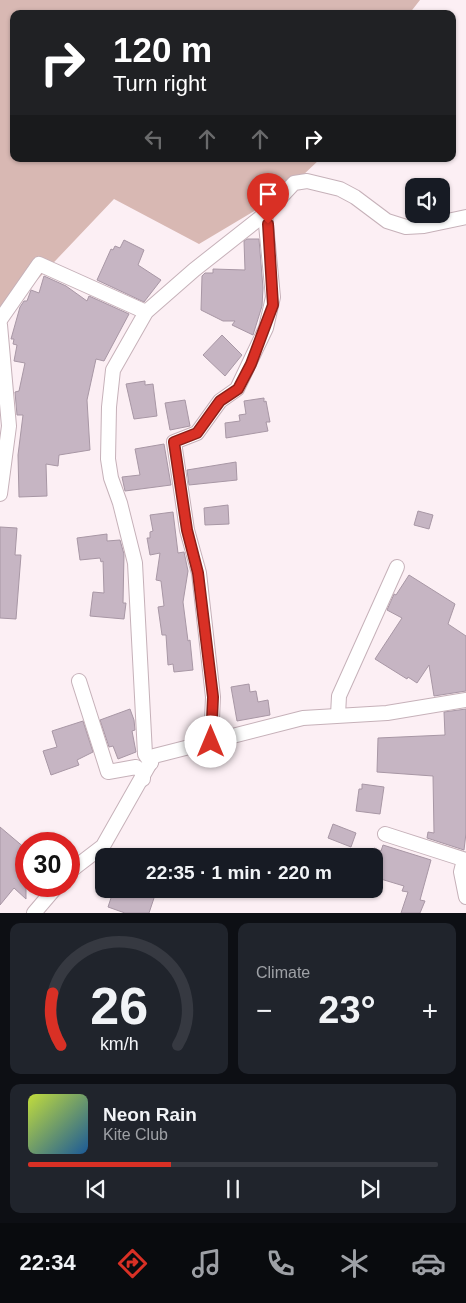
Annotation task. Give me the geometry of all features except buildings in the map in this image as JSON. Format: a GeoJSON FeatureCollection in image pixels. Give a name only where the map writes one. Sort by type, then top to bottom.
{"type":"FeatureCollection","features":[{"type":"Feature","properties":{"kind":"street"},"geometry":{"type":"LineString","coordinates":[[151,764],[146,754],[135,563],[120,503],[110,478],[108,459],[109,407],[113,370],[146,312],[194,270],[265,214],[294,183],[307,180],[350,194],[387,221],[406,227],[424,226],[466,216]]}},
{"type":"Feature","properties":{"kind":"street"},"geometry":{"type":"LineString","coordinates":[[211,742],[213,697],[198,573],[187,530],[174,442],[197,433],[220,401],[238,389],[266,328],[273,297],[265,214]]}},
{"type":"Feature","properties":{"kind":"street"},"geometry":{"type":"LineString","coordinates":[[0,320],[39,264],[146,312]]}},
{"type":"Feature","properties":{"kind":"street"},"geometry":{"type":"LineString","coordinates":[[0,325],[9,426],[0,494]]}},
{"type":"Feature","properties":{"kind":"street"},"geometry":{"type":"LineString","coordinates":[[338,715],[339,696],[397,567]]}},
{"type":"Feature","properties":{"kind":"street"},"geometry":{"type":"LineString","coordinates":[[79,681],[108,772],[136,767],[143,772],[143,780]]}},
{"type":"Feature","properties":{"kind":"street"},"geometry":{"type":"LineString","coordinates":[[80,864],[103,846],[143,780],[154,756],[304,718],[403,712],[466,700]]}},
{"type":"Feature","properties":{"kind":"street"},"geometry":{"type":"LineString","coordinates":[[385,834],[465,860],[461,872],[466,897]]}},
{"type":"Feature","properties":{"kind":"street"},"geometry":{"type":"LineString","coordinates":[[34,913],[48,897]]}},
{"type":"Feature","properties":{"kind":"shaded area"},"geometry":{"type":"Polygon","coordinates":[[[0,0],[420,0],[412,10],[10,10],[10,162],[317,162],[283,194],[199,244],[114,199],[0,319],[0,0]]]}},
{"type":"Feature","properties":{"kind":"route"},"geometry":{"type":"LineString","coordinates":[[211,742],[213,697],[210,668],[198,573],[187,530],[174,442],[197,433],[220,401],[238,389],[251,364],[273,305],[269,266],[268,224]]}}]}
